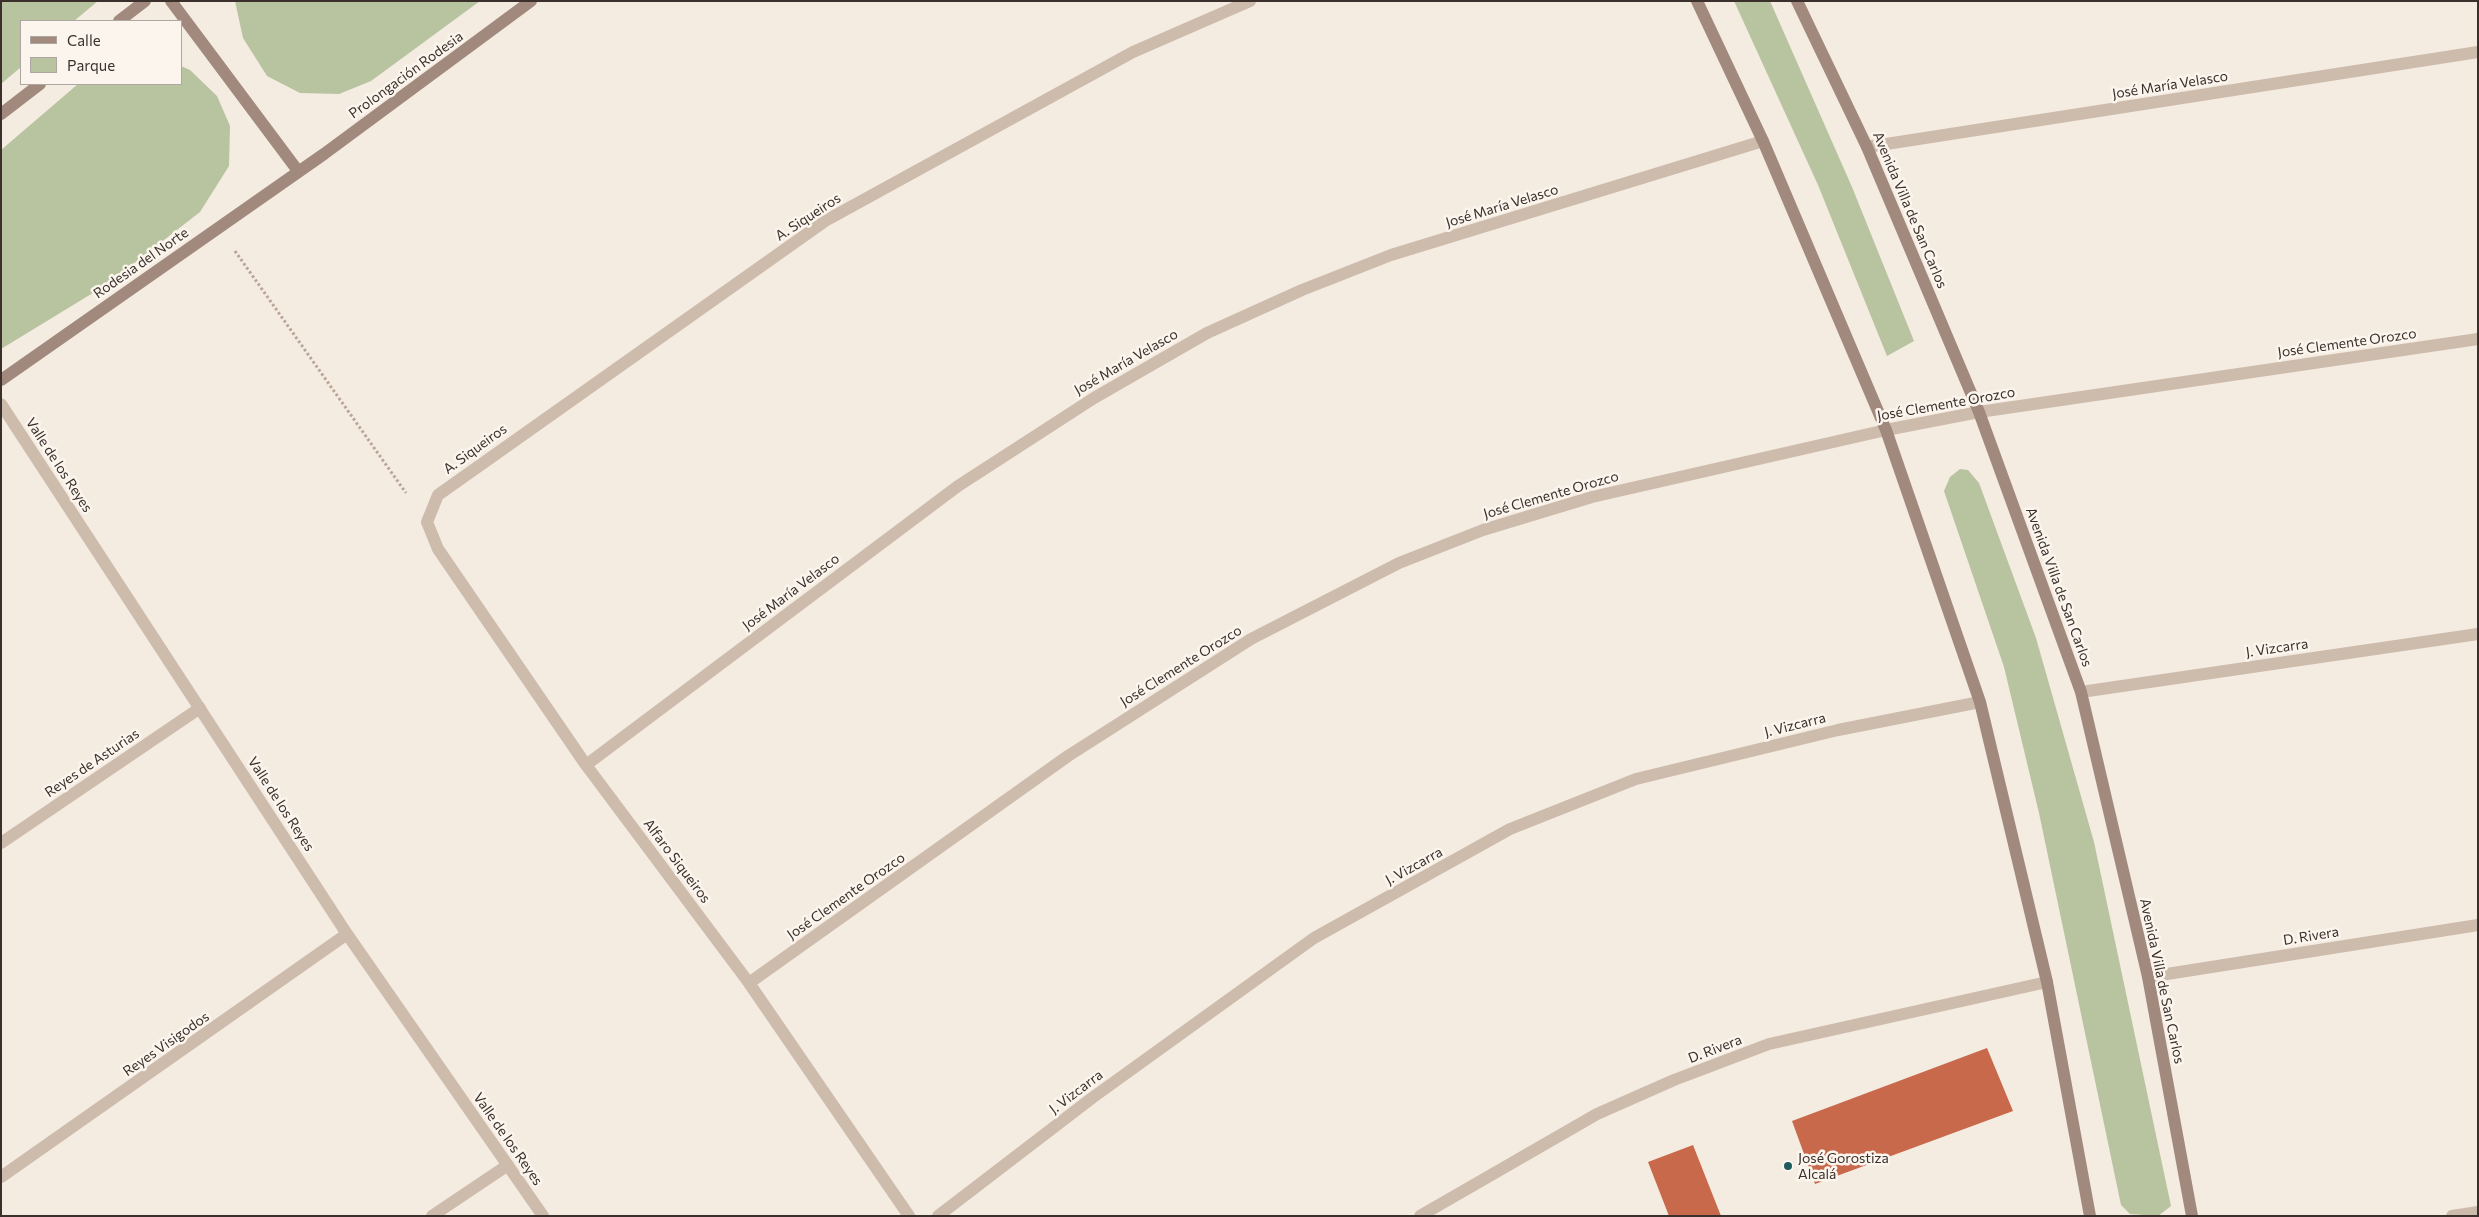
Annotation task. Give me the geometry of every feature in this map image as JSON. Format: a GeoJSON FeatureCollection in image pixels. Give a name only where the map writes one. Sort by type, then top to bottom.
{"type":"FeatureCollection","features":[{"type":"Feature","properties":{"kind":"street"},"geometry":{"type":"LineString","coordinates":[[120,20],[145,1]]}},
{"type":"Feature","properties":{"kind":"street"},"geometry":{"type":"LineString","coordinates":[[171,1],[298,170]]}},
{"type":"Feature","properties":{"kind":"street","name":"Prolongación Rodesia"},"geometry":{"type":"LineString","coordinates":[[298,170],[531,1]]}},
{"type":"Feature","properties":{"kind":"street","name":"A. Siqueiros"},"geometry":{"type":"LineString","coordinates":[[427,522],[438,495],[825,221],[1133,52],[1250,1]]}},
{"type":"Feature","properties":{"kind":"street"},"geometry":{"type":"LineString","coordinates":[[1697,1],[1763,141],[1886,430],[1980,702],[2047,982],[2090,1216]]}},
{"type":"Feature","properties":{"kind":"street","name":"Avenida Villa de San Carlos"},"geometry":{"type":"LineString","coordinates":[[1797,1],[1867,147],[1979,412],[2081,692],[2148,977],[2192,1216]]}},
{"type":"Feature","properties":{"kind":"street","name":"José María Velasco"},"geometry":{"type":"LineString","coordinates":[[1867,147],[2478,52]]}},
{"type":"Feature","properties":{"kind":"street"},"geometry":{"type":"LineString","coordinates":[[1,114],[39,85]]}},
{"type":"Feature","properties":{"kind":"street","name":"José María Velasco"},"geometry":{"type":"LineString","coordinates":[[586,765],[958,486],[1094,398],[1207,333],[1302,290],[1391,255],[1763,141]]}},
{"type":"Feature","properties":{"kind":"street","name":"Rodesia del Norte"},"geometry":{"type":"LineString","coordinates":[[1,380],[298,170]]}},
{"type":"Feature","properties":{"kind":"street","name":"José Clemente Orozco"},"geometry":{"type":"LineString","coordinates":[[750,983],[1068,756],[1251,639],[1399,563],[1483,530],[1592,497],[1886,430],[1979,412],[2478,338]]}},
{"type":"Feature","properties":{"kind":"street","name":"Valle de los Reyes"},"geometry":{"type":"LineString","coordinates":[[3,412],[200,708],[347,934],[544,1216]]}},
{"type":"Feature","properties":{"kind":"street","name":"Alfaro Siqueiros"},"geometry":{"type":"LineString","coordinates":[[427,522],[438,549],[586,765],[750,983],[909,1216]]}},
{"type":"Feature","properties":{"kind":"street","name":"J. Vizcarra"},"geometry":{"type":"LineString","coordinates":[[2081,692],[2478,634]]}},
{"type":"Feature","properties":{"kind":"street","name":"J. Vizcarra"},"geometry":{"type":"LineString","coordinates":[[938,1216],[1092,1098],[1314,938],[1510,829],[1636,779],[1838,730],[1980,702]]}},
{"type":"Feature","properties":{"kind":"street","name":"Reyes de Asturias"},"geometry":{"type":"LineString","coordinates":[[1,843],[200,708]]}},
{"type":"Feature","properties":{"kind":"street","name":"D. Rivera"},"geometry":{"type":"LineString","coordinates":[[2148,977],[2478,925]]}},
{"type":"Feature","properties":{"kind":"street","name":"Reyes Visigodos"},"geometry":{"type":"LineString","coordinates":[[1,1178],[347,934]]}},
{"type":"Feature","properties":{"kind":"street","name":"D. Rivera"},"geometry":{"type":"LineString","coordinates":[[1420,1216],[1597,1114],[1674,1080],[1726,1060],[1769,1044],[2047,982]]}},
{"type":"Feature","properties":{"kind":"street"},"geometry":{"type":"LineString","coordinates":[[432,1216],[508,1165]]}},
{"type":"Feature","properties":{"kind":"street"},"geometry":{"type":"LineString","coordinates":[[2452,1216],[2478,1212]]}},
{"type":"Feature","properties":{"kind":"path"},"geometry":{"type":"LineString","coordinates":[[218,228],[427,522]]}},
{"type":"Feature","properties":{"kind":"green space"},"geometry":{"type":"Polygon","coordinates":[[[1,1],[98,1],[75,20],[20,20],[20,68],[1,84],[1,1]]]}},
{"type":"Feature","properties":{"kind":"green space"},"geometry":{"type":"Polygon","coordinates":[[[235,1],[480,1],[371,81],[339,94],[300,93],[267,76],[243,38],[235,1]]]}},
{"type":"Feature","properties":{"kind":"green space"},"geometry":{"type":"Polygon","coordinates":[[[1734,1],[1770,1],[1852,187],[1914,341],[1887,356],[1818,185],[1734,1]]]}},
{"type":"Feature","properties":{"kind":"green space"},"geometry":{"type":"Polygon","coordinates":[[[182,66],[190,70],[217,96],[230,126],[229,166],[200,212],[106,285],[1,349],[1,150],[77,85],[182,85],[182,66]]]}},
{"type":"Feature","properties":{"kind":"green space"},"geometry":{"type":"Polygon","coordinates":[[[1960,469],[1968,470],[1979,483],[2036,638],[2094,842],[2171,1206],[2158,1216],[2130,1214],[2121,1205],[2039,813],[2004,667],[1944,491],[1950,477],[1960,469]]]}},
{"type":"Feature","properties":{"kind":"building"},"geometry":{"type":"Polygon","coordinates":[[[1987,1048],[2013,1111],[1815,1184],[1792,1121],[1987,1048]]]}},
{"type":"Feature","properties":{"kind":"building"},"geometry":{"type":"Polygon","coordinates":[[[1693,1145],[1721,1216],[1669,1216],[1648,1162],[1693,1145]]]}},
{"type":"Feature","properties":{"kind":"place","name":"José Gorostiza Alcalá"},"geometry":{"type":"Point","coordinates":[1788,1166]}}]}
